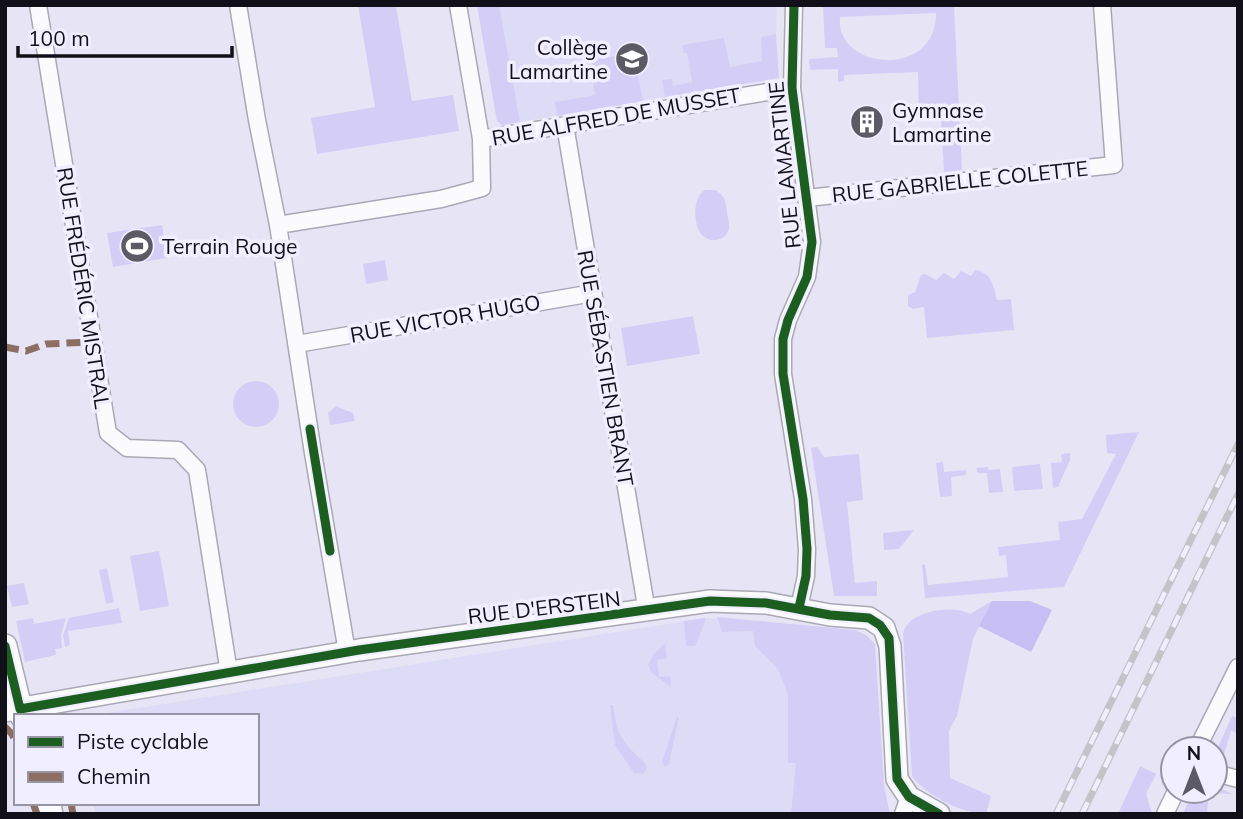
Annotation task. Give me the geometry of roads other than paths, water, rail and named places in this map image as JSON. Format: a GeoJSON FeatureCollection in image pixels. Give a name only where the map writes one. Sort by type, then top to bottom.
{"type":"FeatureCollection","features":[{"type":"Feature","properties":{"kind":"main road"},"geometry":{"type":"LineString","coordinates":[[5,646],[16,712]]}},
{"type":"Feature","properties":{"kind":"street","name":"RUE FRÉDÉRIC MISTRAL"},"geometry":{"type":"LineString","coordinates":[[37,5],[108,433],[127,448],[178,450],[197,470],[229,673]]}},
{"type":"Feature","properties":{"kind":"street"},"geometry":{"type":"LineString","coordinates":[[238,5],[278,225],[347,652]]}},
{"type":"Feature","properties":{"kind":"street"},"geometry":{"type":"LineString","coordinates":[[278,225],[441,199],[482,188],[481,139],[458,5]]}},
{"type":"Feature","properties":{"kind":"street","name":"RUE LAMARTINE"},"geometry":{"type":"LineString","coordinates":[[794,5],[792,88],[812,242],[807,277],[788,320],[783,339],[783,374],[803,499],[807,549],[806,576],[799,608]]}},
{"type":"Feature","properties":{"kind":"street","name":"RUE GABRIELLE COLETTE"},"geometry":{"type":"LineString","coordinates":[[807,198],[1115,165],[1102,5]]}},
{"type":"Feature","properties":{"kind":"street","name":"RUE ALFRED DE MUSSET"},"geometry":{"type":"LineString","coordinates":[[481,139],[792,88]]}},
{"type":"Feature","properties":{"kind":"street","name":"RUE SÉBASTIEN BRANT"},"geometry":{"type":"LineString","coordinates":[[565,125],[647,612]]}},
{"type":"Feature","properties":{"kind":"street","name":"RUE VICTOR HUGO"},"geometry":{"type":"LineString","coordinates":[[297,344],[593,293]]}},
{"type":"Feature","properties":{"kind":"street","name":"RUE D'ERSTEIN"},"geometry":{"type":"LineString","coordinates":[[16,712],[347,652],[726,600],[869,618],[884,628],[890,646],[897,779],[918,809]]}},
{"type":"Feature","properties":{"kind":"street"},"geometry":{"type":"LineString","coordinates":[[1204,735],[1238,667]]}},
{"type":"Feature","properties":{"kind":"railway"},"geometry":{"type":"LineString","coordinates":[[1056,814],[1238,444]]}},
{"type":"Feature","properties":{"kind":"railway"},"geometry":{"type":"LineString","coordinates":[[1082,814],[1238,494]]}},
{"type":"Feature","properties":{"kind":"place","name":"Collège Lamartine"},"geometry":{"type":"Point","coordinates":[632,59]}},
{"type":"Feature","properties":{"kind":"place","name":"Gymnase Lamartine"},"geometry":{"type":"Point","coordinates":[867,122]}},
{"type":"Feature","properties":{"kind":"place","name":"Terrain Rouge"},"geometry":{"type":"Point","coordinates":[137,246]}}]}
